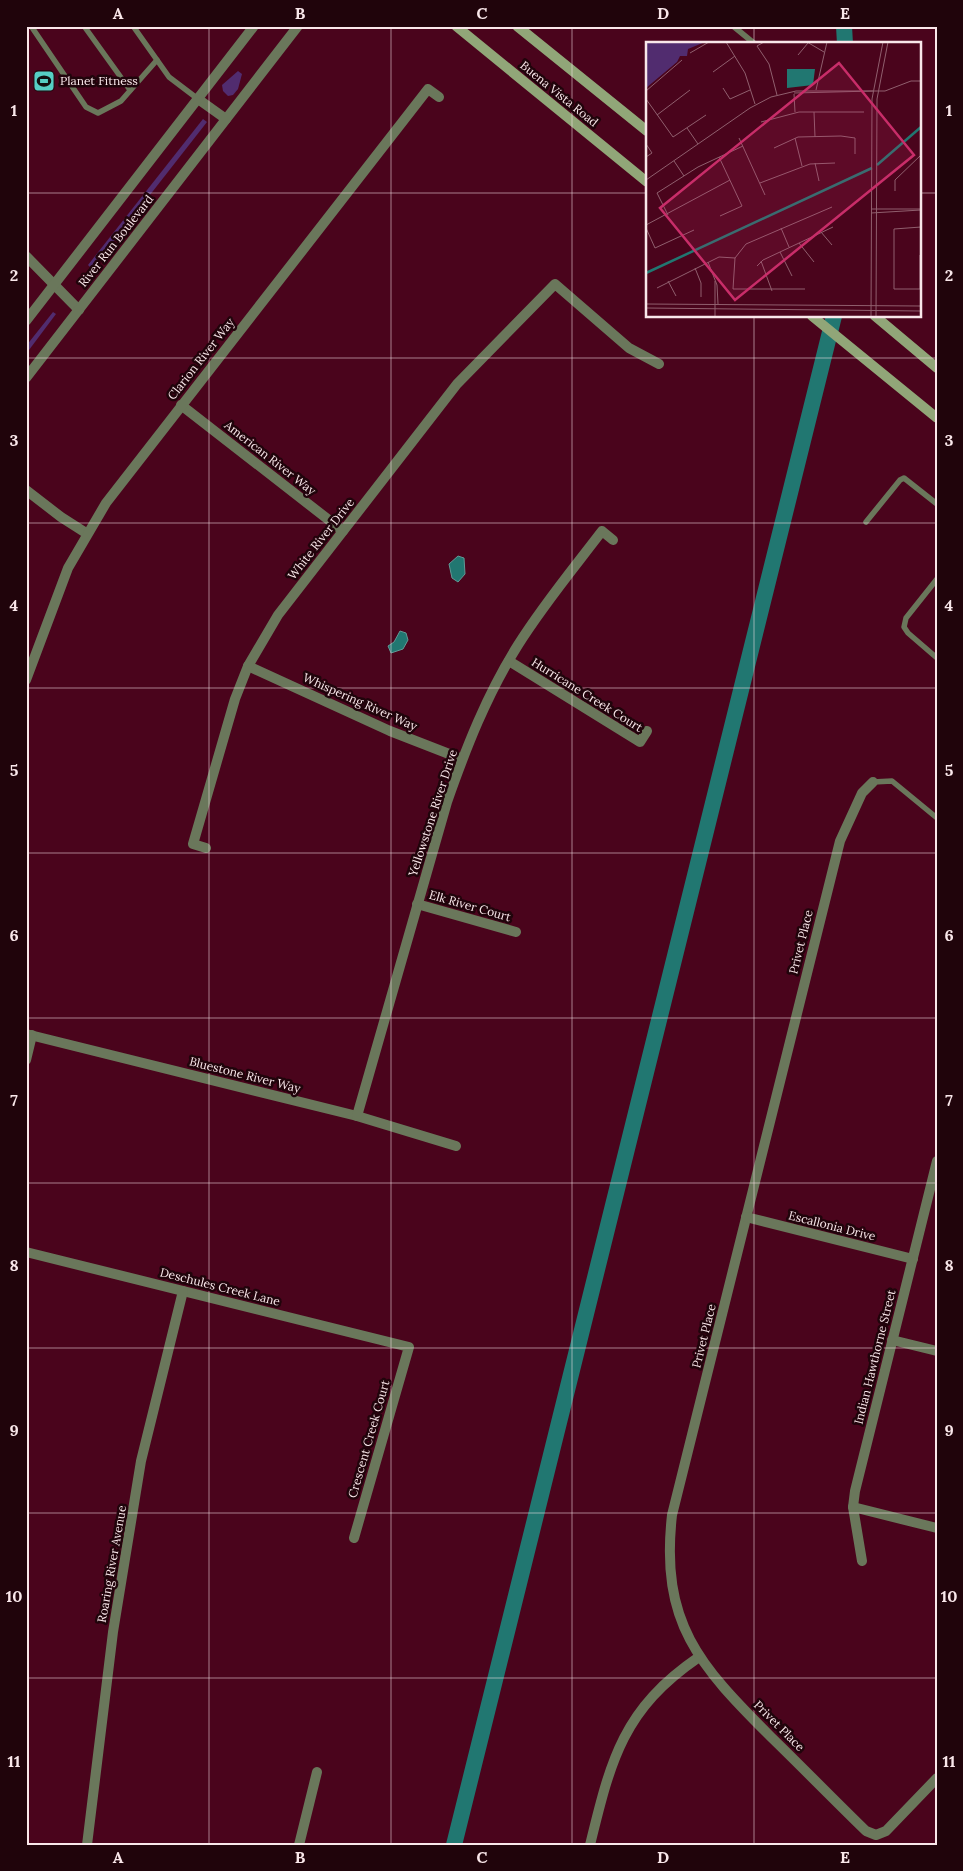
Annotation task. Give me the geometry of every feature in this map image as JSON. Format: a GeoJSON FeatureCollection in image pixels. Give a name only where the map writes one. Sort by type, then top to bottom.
{"type":"FeatureCollection","features":[{"type":"Feature","properties":{"kind":"main road","name":"Buena Vista Road"},"geometry":{"type":"LineString","coordinates":[[456,26],[646,181]]}},
{"type":"Feature","properties":{"kind":"main road"},"geometry":{"type":"LineString","coordinates":[[517,26],[646,130]]}},
{"type":"Feature","properties":{"kind":"main road"},"geometry":{"type":"LineString","coordinates":[[814,318],[937,418]]}},
{"type":"Feature","properties":{"kind":"main road"},"geometry":{"type":"LineString","coordinates":[[877,318],[937,368]]}},
{"type":"Feature","properties":{"kind":"street","name":"River Run Boulevard"},"geometry":{"type":"LineString","coordinates":[[26,321],[254,26]]}},
{"type":"Feature","properties":{"kind":"street","name":"River Run Boulevard"},"geometry":{"type":"LineString","coordinates":[[26,378],[298,26]]}},
{"type":"Feature","properties":{"kind":"street","name":"Clarion River Way"},"geometry":{"type":"LineString","coordinates":[[26,680],[55,599],[86,533],[106,503],[428,89],[439,97]]}},
{"type":"Feature","properties":{"kind":"street"},"geometry":{"type":"LineString","coordinates":[[198,99],[226,119]]}},
{"type":"Feature","properties":{"kind":"street"},"geometry":{"type":"LineString","coordinates":[[26,256],[53,286],[79,310]]}},
{"type":"Feature","properties":{"kind":"street","name":"White River Drive"},"geometry":{"type":"LineString","coordinates":[[206,848],[193,844],[235,698],[248,666],[278,615],[475,364],[555,284],[629,348],[659,364]]}},
{"type":"Feature","properties":{"kind":"street","name":"American River Way"},"geometry":{"type":"LineString","coordinates":[[181,405],[343,531]]}},
{"type":"Feature","properties":{"kind":"street"},"geometry":{"type":"LineString","coordinates":[[26,490],[61,517],[86,533]]}},
{"type":"Feature","properties":{"kind":"street","name":"Yellowstone River Drive"},"geometry":{"type":"LineString","coordinates":[[357,1116],[446,802],[486,702],[509,661],[545,605],[602,532],[613,540]]}},
{"type":"Feature","properties":{"kind":"street","name":"Hurricane Creek Court"},"geometry":{"type":"LineString","coordinates":[[509,661],[640,742],[647,731]]}},
{"type":"Feature","properties":{"kind":"street","name":"Whispering River Way"},"geometry":{"type":"LineString","coordinates":[[248,666],[390,731],[462,759]]}},
{"type":"Feature","properties":{"kind":"street","name":"Privet Place"},"geometry":{"type":"LineString","coordinates":[[873,782],[862,793],[849,817],[840,841],[672,1514],[669,1541],[670,1568],[674,1594],[682,1621],[699,1656],[713,1677],[866,1831],[876,1835],[886,1831],[937,1778]]}},
{"type":"Feature","properties":{"kind":"street","name":"Elk River Court"},"geometry":{"type":"LineString","coordinates":[[417,904],[516,932]]}},
{"type":"Feature","properties":{"kind":"street"},"geometry":{"type":"LineString","coordinates":[[26,1060],[29,1035]]}},
{"type":"Feature","properties":{"kind":"street","name":"Bluestone River Way"},"geometry":{"type":"LineString","coordinates":[[29,1035],[357,1116],[456,1146]]}},
{"type":"Feature","properties":{"kind":"street","name":"Indian Hawthorne Street"},"geometry":{"type":"LineString","coordinates":[[862,1560],[853,1507],[937,1161]]}},
{"type":"Feature","properties":{"kind":"street","name":"Escallonia Drive"},"geometry":{"type":"LineString","coordinates":[[746,1217],[912,1258]]}},
{"type":"Feature","properties":{"kind":"street","name":"Deschules Creek Lane"},"geometry":{"type":"LineString","coordinates":[[26,1252],[409,1347]]}},
{"type":"Feature","properties":{"kind":"street","name":"Roaring River Avenue"},"geometry":{"type":"LineString","coordinates":[[87,1845],[113,1632],[142,1461],[183,1291]]}},
{"type":"Feature","properties":{"kind":"street"},"geometry":{"type":"LineString","coordinates":[[892,1340],[937,1351]]}},
{"type":"Feature","properties":{"kind":"street","name":"Crescent Creek Court"},"geometry":{"type":"LineString","coordinates":[[354,1538],[409,1347]]}},
{"type":"Feature","properties":{"kind":"street"},"geometry":{"type":"LineString","coordinates":[[853,1507],[937,1528]]}},
{"type":"Feature","properties":{"kind":"street"},"geometry":{"type":"LineString","coordinates":[[590,1845],[608,1774],[625,1732],[640,1709],[658,1689],[699,1656]]}},
{"type":"Feature","properties":{"kind":"street"},"geometry":{"type":"LineString","coordinates":[[299,1845],[317,1772]]}},
{"type":"Feature","properties":{"kind":"lane"},"geometry":{"type":"LineString","coordinates":[[31,26],[86,107],[98,113],[121,101],[157,60]]}},
{"type":"Feature","properties":{"kind":"lane"},"geometry":{"type":"LineString","coordinates":[[84,26],[130,90]]}},
{"type":"Feature","properties":{"kind":"lane"},"geometry":{"type":"LineString","coordinates":[[133,26],[169,77],[198,99]]}},
{"type":"Feature","properties":{"kind":"lane"},"geometry":{"type":"LineString","coordinates":[[733,26],[753,42]]}},
{"type":"Feature","properties":{"kind":"lane"},"geometry":{"type":"LineString","coordinates":[[866,522],[904,478],[937,504]]}},
{"type":"Feature","properties":{"kind":"lane"},"geometry":{"type":"LineString","coordinates":[[937,579],[906,618],[904,626],[908,633],[937,658]]}},
{"type":"Feature","properties":{"kind":"lane"},"geometry":{"type":"LineString","coordinates":[[873,782],[892,782],[937,818]]}},
{"type":"Feature","properties":{"kind":"shaded area"},"geometry":{"type":"Polygon","coordinates":[[[238,71],[242,74],[238,89],[233,95],[228,96],[223,91],[222,85],[238,71]]]}},
{"type":"Feature","properties":{"kind":"shaded area"},"geometry":{"type":"Polygon","coordinates":[[[203,119],[207,122],[92,269],[88,265],[203,119]]]}},
{"type":"Feature","properties":{"kind":"shaded area"},"geometry":{"type":"Polygon","coordinates":[[[53,312],[56,314],[29,350],[26,360],[26,346],[53,312]]]}},
{"type":"Feature","properties":{"kind":"water"},"geometry":{"type":"Polygon","coordinates":[[[458,556],[464,558],[465,574],[458,582],[452,578],[449,564],[458,556]]]}},
{"type":"Feature","properties":{"kind":"water"},"geometry":{"type":"Polygon","coordinates":[[[400,631],[406,633],[408,640],[403,649],[391,653],[388,646],[394,642],[400,631]]]}},
{"type":"Feature","properties":{"kind":"waterway"},"geometry":{"type":"LineString","coordinates":[[844,26],[845,42]]}},
{"type":"Feature","properties":{"kind":"waterway"},"geometry":{"type":"LineString","coordinates":[[454,1845],[834,318]]}},
{"type":"Feature","properties":{"kind":"place","name":"Planet Fitness"},"geometry":{"type":"Point","coordinates":[44,81]}}]}
